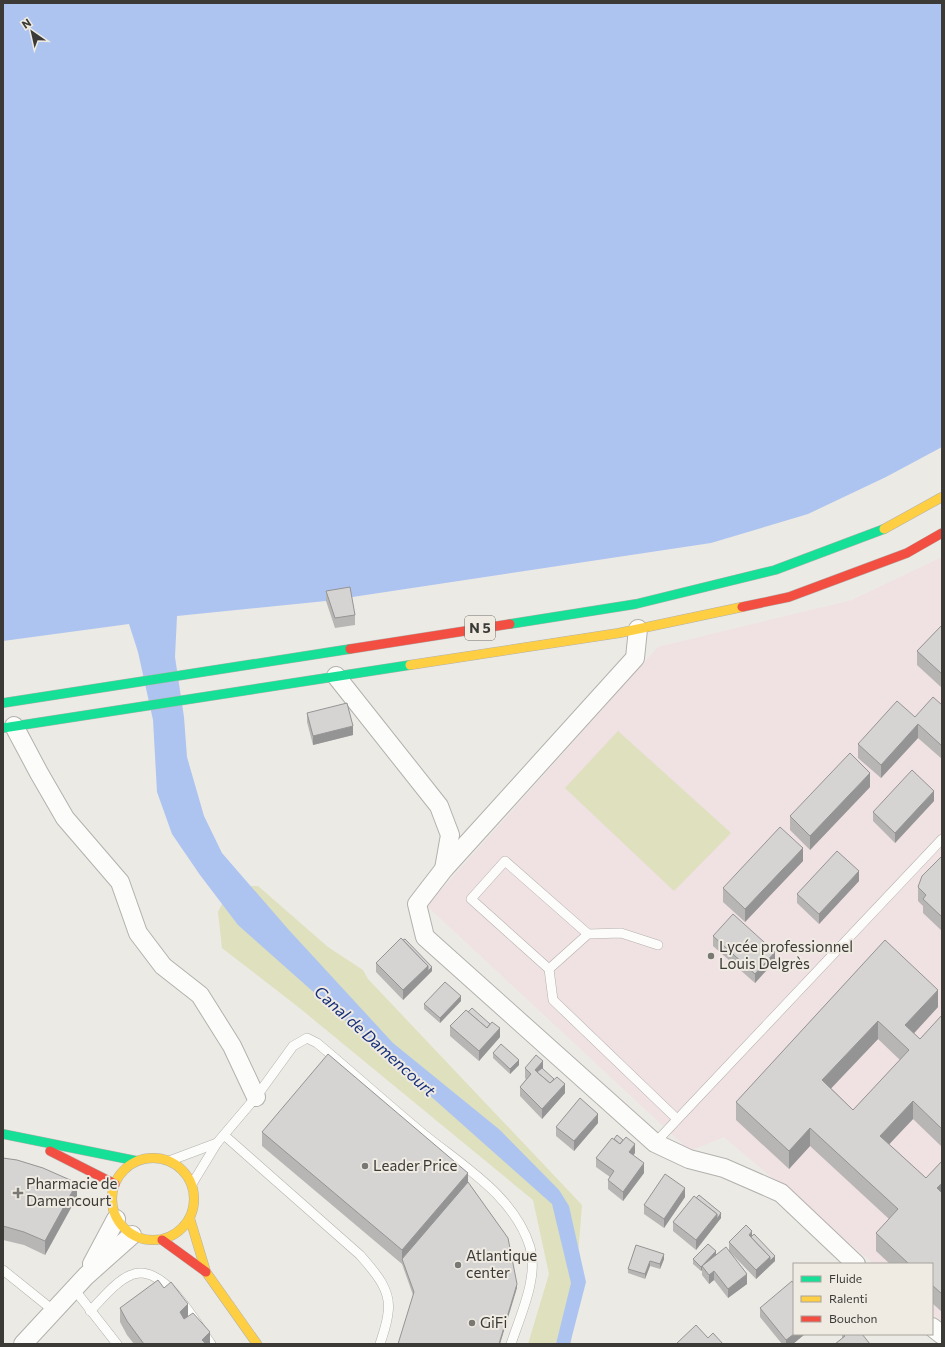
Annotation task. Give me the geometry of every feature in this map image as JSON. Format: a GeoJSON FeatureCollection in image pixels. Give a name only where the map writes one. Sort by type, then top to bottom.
{"type":"FeatureCollection","features":[{"type":"Feature","properties":{"kind":"main road","name":"N 5"},"geometry":{"type":"LineString","coordinates":[[3,703],[636,604],[775,570],[888,528],[942,497]]}},
{"type":"Feature","properties":{"kind":"main road","name":"N 5"},"geometry":{"type":"LineString","coordinates":[[9,727],[638,629],[789,597],[907,553],[942,533]]}},
{"type":"Feature","properties":{"kind":"main road"},"geometry":{"type":"LineString","coordinates":[[3,1134],[137,1161],[155,1158],[169,1161],[184,1172],[192,1184],[194,1205],[190,1219],[175,1234],[162,1240],[145,1240],[132,1235],[116,1219],[111,1198],[115,1184],[125,1169],[137,1161]]}},
{"type":"Feature","properties":{"kind":"main road"},"geometry":{"type":"LineString","coordinates":[[24,1138],[115,1184]]}},
{"type":"Feature","properties":{"kind":"main road"},"geometry":{"type":"LineString","coordinates":[[190,1219],[206,1272],[257,1344]]}},
{"type":"Feature","properties":{"kind":"main road"},"geometry":{"type":"LineString","coordinates":[[162,1240],[206,1272]]}},
{"type":"Feature","properties":{"kind":"street"},"geometry":{"type":"LineString","coordinates":[[638,629],[635,658],[444,869],[417,904],[425,937],[655,1143],[689,1159],[724,1168],[781,1193],[855,1263]]}},
{"type":"Feature","properties":{"kind":"street"},"geometry":{"type":"LineString","coordinates":[[336,676],[439,806],[450,835],[444,869]]}},
{"type":"Feature","properties":{"kind":"street"},"geometry":{"type":"LineString","coordinates":[[9,727],[65,818],[120,882],[138,933],[163,966],[200,995],[232,1046],[256,1097]]}},
{"type":"Feature","properties":{"kind":"street"},"geometry":{"type":"LineString","coordinates":[[86,1276],[116,1219]]}},
{"type":"Feature","properties":{"kind":"street"},"geometry":{"type":"LineString","coordinates":[[28,1342],[86,1276],[132,1235]]}},
{"type":"Feature","properties":{"kind":"street"},"geometry":{"type":"LineString","coordinates":[[933,1328],[942,1335]]}},
{"type":"Feature","properties":{"kind":"lane"},"geometry":{"type":"LineString","coordinates":[[655,1143],[942,839]]}},
{"type":"Feature","properties":{"kind":"lane"},"geometry":{"type":"LineString","coordinates":[[588,934],[505,862],[471,899],[549,969],[553,1000],[677,1119]]}},
{"type":"Feature","properties":{"kind":"lane"},"geometry":{"type":"LineString","coordinates":[[549,969],[588,934],[621,933],[658,945]]}},
{"type":"Feature","properties":{"kind":"lane"},"geometry":{"type":"LineString","coordinates":[[192,1184],[217,1143],[256,1097],[293,1046],[307,1038],[317,1043],[421,1132],[487,1185],[514,1213],[530,1248],[532,1282],[511,1344]]}},
{"type":"Feature","properties":{"kind":"lane"},"geometry":{"type":"LineString","coordinates":[[224,1135],[360,1255],[379,1278],[386,1293],[389,1312],[380,1344]]}},
{"type":"Feature","properties":{"kind":"lane"},"geometry":{"type":"LineString","coordinates":[[169,1161],[217,1143]]}},
{"type":"Feature","properties":{"kind":"lane"},"geometry":{"type":"LineString","coordinates":[[3,1270],[54,1311]]}},
{"type":"Feature","properties":{"kind":"lane"},"geometry":{"type":"LineString","coordinates":[[90,1311],[130,1275],[144,1273],[154,1275],[171,1287],[211,1344]]}},
{"type":"Feature","properties":{"kind":"lane"},"geometry":{"type":"LineString","coordinates":[[74,1289],[117,1344]]}},
{"type":"Feature","properties":{"kind":"shaded area","name":"Lycée professionnel Louis Delgrès"},"geometry":{"type":"Polygon","coordinates":[[[942,557],[942,1322],[933,1314],[933,1263],[873,1263],[724,1137],[690,1151],[427,906],[658,647],[852,600],[942,557]]]}},
{"type":"Feature","properties":{"kind":"green space"},"geometry":{"type":"Polygon","coordinates":[[[618,731],[731,833],[674,891],[565,788],[618,731]]]}},
{"type":"Feature","properties":{"kind":"green space"},"geometry":{"type":"Polygon","coordinates":[[[231,886],[258,886],[328,947],[363,970],[368,979],[582,1205],[571,1344],[528,1344],[549,1274],[533,1200],[297,1006],[222,948],[218,912],[231,886]]]}},
{"type":"Feature","properties":{"kind":"water","name":"Canal de Damencourt"},"geometry":{"type":"Polygon","coordinates":[[[3,3],[942,3],[942,447],[886,477],[808,514],[711,543],[326,601],[177,616],[175,657],[184,717],[187,757],[204,816],[222,853],[288,929],[393,1043],[500,1130],[559,1190],[569,1206],[586,1282],[570,1344],[556,1344],[571,1283],[552,1204],[238,925],[200,875],[172,834],[157,792],[153,720],[138,652],[129,624],[3,641],[3,3]]]}},
{"type":"Feature","properties":{"kind":"building"},"geometry":{"type":"Polygon","coordinates":[[[350,587],[355,615],[335,618],[326,591],[350,587]]]}},
{"type":"Feature","properties":{"kind":"building"},"geometry":{"type":"Polygon","coordinates":[[[942,625],[942,674],[917,651],[942,625]]]}},
{"type":"Feature","properties":{"kind":"building"},"geometry":{"type":"Polygon","coordinates":[[[933,697],[942,705],[942,746],[918,724],[881,765],[858,744],[897,701],[915,717],[933,697]]]}},
{"type":"Feature","properties":{"kind":"building"},"geometry":{"type":"Polygon","coordinates":[[[347,703],[353,726],[313,736],[307,713],[347,703]]]}},
{"type":"Feature","properties":{"kind":"building"},"geometry":{"type":"Polygon","coordinates":[[[850,753],[870,773],[810,836],[790,816],[850,753]]]}},
{"type":"Feature","properties":{"kind":"building"},"geometry":{"type":"Polygon","coordinates":[[[912,770],[934,791],[895,833],[873,812],[912,770]]]}},
{"type":"Feature","properties":{"kind":"building"},"geometry":{"type":"Polygon","coordinates":[[[780,827],[803,848],[745,909],[723,888],[780,827]]]}},
{"type":"Feature","properties":{"kind":"building"},"geometry":{"type":"Polygon","coordinates":[[[837,851],[859,871],[819,914],[797,894],[837,851]]]}},
{"type":"Feature","properties":{"kind":"building"},"geometry":{"type":"Polygon","coordinates":[[[942,856],[942,917],[923,899],[926,895],[918,887],[922,876],[942,856]]]}},
{"type":"Feature","properties":{"kind":"building"},"geometry":{"type":"Polygon","coordinates":[[[733,914],[775,952],[755,974],[713,936],[733,914]]]}},
{"type":"Feature","properties":{"kind":"building"},"geometry":{"type":"Polygon","coordinates":[[[401,938],[428,966],[403,990],[376,963],[401,938]]]}},
{"type":"Feature","properties":{"kind":"building"},"geometry":{"type":"Polygon","coordinates":[[[405,939],[432,967],[428,971],[428,966],[403,940],[405,939]]]}},
{"type":"Feature","properties":{"kind":"building"},"geometry":{"type":"Polygon","coordinates":[[[885,940],[938,990],[905,1025],[920,1039],[942,1015],[942,1129],[913,1101],[880,1136],[926,1178],[942,1161],[942,1183],[937,1188],[942,1193],[942,1294],[933,1286],[933,1263],[908,1263],[876,1233],[898,1209],[810,1128],[789,1151],[736,1102],[885,940]],[[878,1021],[822,1080],[853,1110],[909,1050],[878,1021]]]}},
{"type":"Feature","properties":{"kind":"building"},"geometry":{"type":"Polygon","coordinates":[[[445,982],[461,996],[440,1018],[424,1004],[445,982]]]}},
{"type":"Feature","properties":{"kind":"building"},"geometry":{"type":"Polygon","coordinates":[[[472,1008],[490,1024],[487,1028],[468,1012],[472,1008]]]}},
{"type":"Feature","properties":{"kind":"building"},"geometry":{"type":"Polygon","coordinates":[[[466,1010],[487,1028],[492,1022],[500,1028],[479,1051],[450,1026],[466,1010]]]}},
{"type":"Feature","properties":{"kind":"building"},"geometry":{"type":"Polygon","coordinates":[[[501,1044],[519,1060],[510,1069],[493,1053],[501,1044]]]}},
{"type":"Feature","properties":{"kind":"building","name":"Leader Price"},"geometry":{"type":"Polygon","coordinates":[[[328,1054],[468,1173],[402,1250],[262,1132],[328,1054]]]}},
{"type":"Feature","properties":{"kind":"building"},"geometry":{"type":"Polygon","coordinates":[[[536,1055],[543,1061],[535,1070],[550,1083],[557,1077],[565,1084],[542,1109],[520,1087],[531,1074],[525,1068],[536,1055]]]}},
{"type":"Feature","properties":{"kind":"building"},"geometry":{"type":"Polygon","coordinates":[[[542,1068],[554,1079],[550,1083],[537,1072],[542,1068]]]}},
{"type":"Feature","properties":{"kind":"building"},"geometry":{"type":"Polygon","coordinates":[[[580,1098],[598,1114],[574,1141],[556,1127],[580,1098]]]}},
{"type":"Feature","properties":{"kind":"building"},"geometry":{"type":"Polygon","coordinates":[[[617,1135],[623,1140],[620,1144],[614,1139],[617,1135]]]}},
{"type":"Feature","properties":{"kind":"building"},"geometry":{"type":"Polygon","coordinates":[[[626,1137],[635,1144],[629,1152],[644,1163],[623,1192],[608,1180],[614,1171],[596,1158],[612,1138],[620,1144],[626,1137]]]}},
{"type":"Feature","properties":{"kind":"building"},"geometry":{"type":"Polygon","coordinates":[[[3,1158],[17,1160],[43,1168],[77,1183],[45,1241],[24,1232],[3,1226],[3,1158]]]}},
{"type":"Feature","properties":{"kind":"building"},"geometry":{"type":"Polygon","coordinates":[[[665,1174],[685,1188],[664,1219],[644,1205],[665,1174]]]}},
{"type":"Feature","properties":{"kind":"building","name":"Atlantique center"},"geometry":{"type":"Polygon","coordinates":[[[468,1182],[508,1238],[517,1284],[499,1344],[398,1344],[414,1292],[402,1259],[468,1182]]]}},
{"type":"Feature","properties":{"kind":"building"},"geometry":{"type":"Polygon","coordinates":[[[699,1195],[721,1213],[717,1219],[717,1214],[696,1198],[699,1195]]]}},
{"type":"Feature","properties":{"kind":"building"},"geometry":{"type":"Polygon","coordinates":[[[694,1196],[717,1214],[696,1240],[673,1222],[694,1196]]]}},
{"type":"Feature","properties":{"kind":"building"},"geometry":{"type":"Polygon","coordinates":[[[746,1225],[752,1231],[749,1235],[770,1257],[756,1270],[729,1242],[746,1225]]]}},
{"type":"Feature","properties":{"kind":"building"},"geometry":{"type":"Polygon","coordinates":[[[754,1234],[775,1256],[770,1261],[770,1257],[751,1237],[754,1234]]]}},
{"type":"Feature","properties":{"kind":"building"},"geometry":{"type":"Polygon","coordinates":[[[708,1244],[716,1251],[701,1267],[693,1259],[708,1244]]]}},
{"type":"Feature","properties":{"kind":"building"},"geometry":{"type":"Polygon","coordinates":[[[636,1245],[664,1254],[660,1264],[650,1261],[645,1274],[628,1269],[636,1245]]]}},
{"type":"Feature","properties":{"kind":"building"},"geometry":{"type":"Polygon","coordinates":[[[726,1247],[747,1274],[728,1289],[714,1271],[709,1275],[702,1266],[726,1247]]]}},
{"type":"Feature","properties":{"kind":"building"},"geometry":{"type":"Polygon","coordinates":[[[158,1280],[164,1288],[171,1282],[188,1304],[180,1312],[184,1319],[193,1313],[210,1332],[202,1340],[206,1344],[144,1344],[127,1321],[120,1308],[158,1280]]]}},
{"type":"Feature","properties":{"kind":"building"},"geometry":{"type":"Polygon","coordinates":[[[792,1281],[793,1335],[786,1340],[760,1308],[792,1281]]]}},
{"type":"Feature","properties":{"kind":"building"},"geometry":{"type":"Polygon","coordinates":[[[696,1325],[708,1338],[713,1333],[723,1344],[676,1344],[696,1325]]]}},
{"type":"Feature","properties":{"kind":"building"},"geometry":{"type":"Polygon","coordinates":[[[844,1335],[863,1335],[870,1344],[835,1344],[845,1336],[844,1335]]]}},
{"type":"Feature","properties":{"kind":"traffic: fast"},"geometry":{"type":"LineString","coordinates":[[510,624],[636,604],[775,570],[884,529]]}},
{"type":"Feature","properties":{"kind":"traffic: fast"},"geometry":{"type":"LineString","coordinates":[[3,703],[350,649]]}},
{"type":"Feature","properties":{"kind":"traffic: fast"},"geometry":{"type":"LineString","coordinates":[[3,728],[410,665]]}},
{"type":"Feature","properties":{"kind":"traffic: fast"},"geometry":{"type":"LineString","coordinates":[[3,1134],[137,1161]]}},
{"type":"Feature","properties":{"kind":"traffic: slow"},"geometry":{"type":"LineString","coordinates":[[884,529],[942,497]]}},
{"type":"Feature","properties":{"kind":"traffic: slow"},"geometry":{"type":"LineString","coordinates":[[410,665],[619,633],[742,607]]}},
{"type":"Feature","properties":{"kind":"traffic: slow"},"geometry":{"type":"LineString","coordinates":[[153,1158],[169,1161],[182,1170],[191,1183],[194,1199],[191,1215],[182,1228],[169,1237],[153,1240],[137,1237],[124,1228],[115,1215],[112,1199],[115,1183],[124,1170],[137,1161],[153,1158]]}},
{"type":"Feature","properties":{"kind":"traffic: slow"},"geometry":{"type":"LineString","coordinates":[[190,1219],[206,1272],[257,1344]]}},
{"type":"Feature","properties":{"kind":"traffic: jam"},"geometry":{"type":"LineString","coordinates":[[742,607],[789,597],[907,553],[942,533]]}},
{"type":"Feature","properties":{"kind":"traffic: jam"},"geometry":{"type":"LineString","coordinates":[[350,649],[510,624]]}},
{"type":"Feature","properties":{"kind":"traffic: jam"},"geometry":{"type":"LineString","coordinates":[[50,1151],[115,1184]]}},
{"type":"Feature","properties":{"kind":"traffic: jam"},"geometry":{"type":"LineString","coordinates":[[162,1240],[206,1272]]}},
{"type":"Feature","properties":{"kind":"place","name":"Lycée professionnel Louis Delgrès"},"geometry":{"type":"Point","coordinates":[711,956]}},
{"type":"Feature","properties":{"kind":"place","name":"Leader Price"},"geometry":{"type":"Point","coordinates":[365,1166]}},
{"type":"Feature","properties":{"kind":"place","name":"Pharmacie de Damencourt"},"geometry":{"type":"Point","coordinates":[18,1193]}},
{"type":"Feature","properties":{"kind":"place","name":"Atlantique center"},"geometry":{"type":"Point","coordinates":[458,1265]}},
{"type":"Feature","properties":{"kind":"place","name":"GiFi"},"geometry":{"type":"Point","coordinates":[472,1323]}}]}
